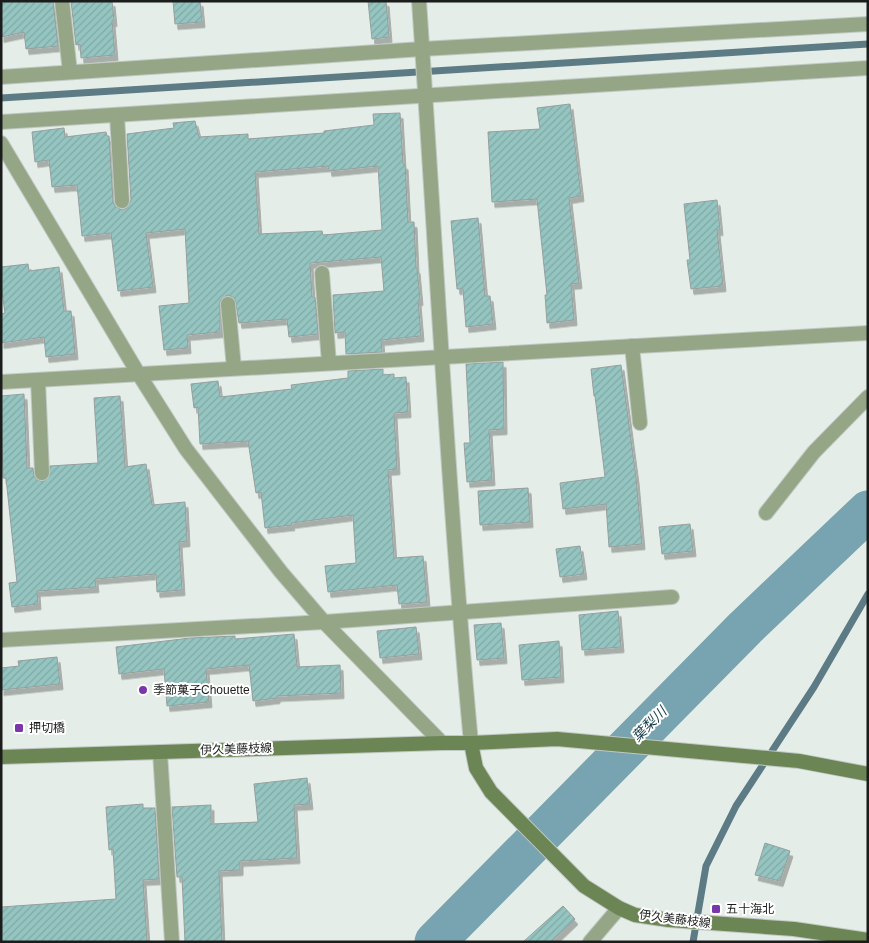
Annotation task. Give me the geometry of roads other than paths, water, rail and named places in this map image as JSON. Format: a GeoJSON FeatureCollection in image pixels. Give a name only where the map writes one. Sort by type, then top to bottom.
{"type":"FeatureCollection","features":[{"type":"Feature","properties":{"kind":"main road","name":"伊久美藤枝線"},"geometry":{"type":"LineString","coordinates":[[1,757],[557,739],[799,761],[868,774]]}},
{"type":"Feature","properties":{"kind":"main road","name":"伊久美藤枝線"},"geometry":{"type":"LineString","coordinates":[[471,743],[476,768],[491,792],[584,886],[619,908],[636,915],[669,920],[794,929],[868,940]]}},
{"type":"Feature","properties":{"kind":"street"},"geometry":{"type":"LineString","coordinates":[[62,1],[70,72]]}},
{"type":"Feature","properties":{"kind":"street"},"geometry":{"type":"LineString","coordinates":[[419,1],[440,356],[459,613],[471,743]]}},
{"type":"Feature","properties":{"kind":"street"},"geometry":{"type":"LineString","coordinates":[[1,77],[422,49],[868,24]]}},
{"type":"Feature","properties":{"kind":"street"},"geometry":{"type":"LineString","coordinates":[[1,122],[868,68]]}},
{"type":"Feature","properties":{"kind":"street"},"geometry":{"type":"LineString","coordinates":[[117,115],[122,201]]}},
{"type":"Feature","properties":{"kind":"street"},"geometry":{"type":"LineString","coordinates":[[1,143],[138,373],[186,448],[281,572],[324,622],[442,743]]}},
{"type":"Feature","properties":{"kind":"street"},"geometry":{"type":"LineString","coordinates":[[322,273],[329,363]]}},
{"type":"Feature","properties":{"kind":"street"},"geometry":{"type":"LineString","coordinates":[[228,304],[234,368]]}},
{"type":"Feature","properties":{"kind":"street"},"geometry":{"type":"LineString","coordinates":[[1,382],[868,333]]}},
{"type":"Feature","properties":{"kind":"street"},"geometry":{"type":"LineString","coordinates":[[632,346],[640,423]]}},
{"type":"Feature","properties":{"kind":"street"},"geometry":{"type":"LineString","coordinates":[[38,380],[42,473]]}},
{"type":"Feature","properties":{"kind":"street"},"geometry":{"type":"LineString","coordinates":[[766,513],[814,452],[868,398]]}},
{"type":"Feature","properties":{"kind":"street"},"geometry":{"type":"LineString","coordinates":[[1,640],[324,622],[672,597]]}},
{"type":"Feature","properties":{"kind":"street"},"geometry":{"type":"LineString","coordinates":[[160,752],[172,942]]}},
{"type":"Feature","properties":{"kind":"street"},"geometry":{"type":"LineString","coordinates":[[590,942],[619,908]]}},
{"type":"Feature","properties":{"kind":"waterway"},"geometry":{"type":"LineString","coordinates":[[1,98],[868,44]]}},
{"type":"Feature","properties":{"kind":"waterway","name":"葉梨川"},"geometry":{"type":"LineString","coordinates":[[435,942],[746,627],[868,511]]}},
{"type":"Feature","properties":{"kind":"waterway"},"geometry":{"type":"LineString","coordinates":[[693,942],[706,866],[736,806],[814,687],[868,594]]}},
{"type":"Feature","properties":{"kind":"place","name":"季節菓子Chouette"},"geometry":{"type":"Point","coordinates":[143,690]}},
{"type":"Feature","properties":{"kind":"place","name":"押切橋"},"geometry":{"type":"Point","coordinates":[19,728]}},
{"type":"Feature","properties":{"kind":"place","name":"五十海北"},"geometry":{"type":"Point","coordinates":[716,909]}}]}
